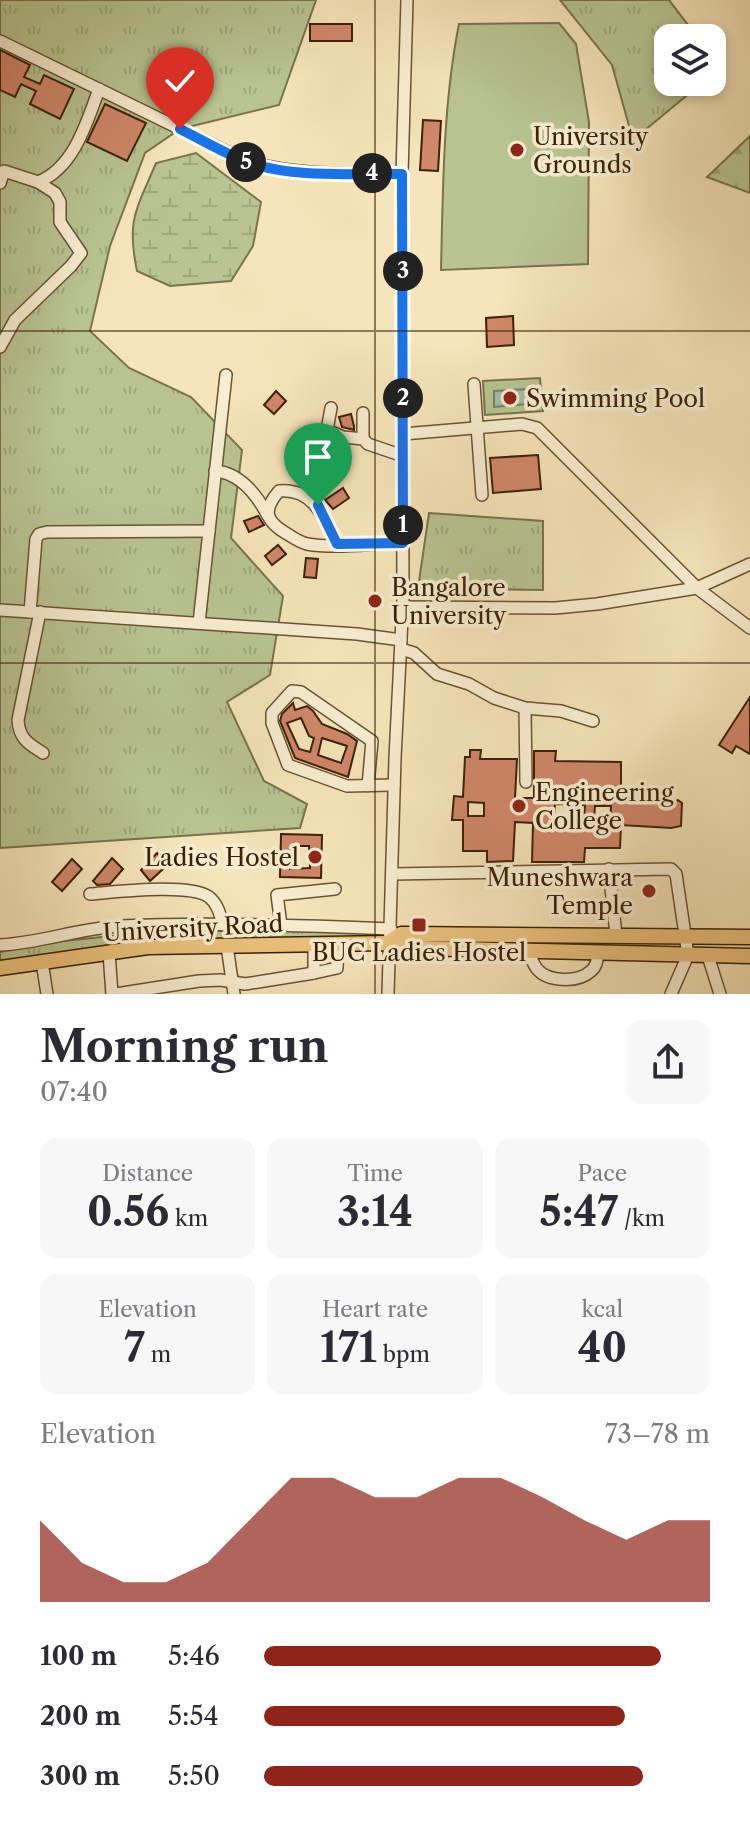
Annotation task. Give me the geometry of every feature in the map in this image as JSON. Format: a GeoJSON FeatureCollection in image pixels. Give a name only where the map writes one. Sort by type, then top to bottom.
{"type":"FeatureCollection","features":[{"type":"Feature","properties":{"kind":"main road","name":"University Road"},"geometry":{"type":"LineString","coordinates":[[0,968],[148,947],[338,944],[401,934],[750,937]]}},
{"type":"Feature","properties":{"kind":"main road","name":"University Road"},"geometry":{"type":"LineString","coordinates":[[390,936],[398,948],[750,956]]}},
{"type":"Feature","properties":{"kind":"street"},"geometry":{"type":"LineString","coordinates":[[388,994],[403,607],[402,174],[407,0]]}},
{"type":"Feature","properties":{"kind":"street"},"geometry":{"type":"LineString","coordinates":[[0,41],[246,161],[310,173],[402,174]]}},
{"type":"Feature","properties":{"kind":"street"},"geometry":{"type":"LineString","coordinates":[[38,182],[49,178],[76,146],[99,89]]}},
{"type":"Feature","properties":{"kind":"street"},"geometry":{"type":"LineString","coordinates":[[0,183],[4,171],[38,182],[55,193],[60,202],[63,227],[81,253],[15,320],[0,347]]}},
{"type":"Feature","properties":{"kind":"street"},"geometry":{"type":"LineString","coordinates":[[199,623],[226,375]]}},
{"type":"Feature","properties":{"kind":"street"},"geometry":{"type":"LineString","coordinates":[[474,384],[482,495]]}},
{"type":"Feature","properties":{"kind":"street"},"geometry":{"type":"LineString","coordinates":[[331,408],[327,430],[343,437],[363,439],[368,444],[403,456]]}},
{"type":"Feature","properties":{"kind":"street"},"geometry":{"type":"LineString","coordinates":[[363,413],[363,439]]}},
{"type":"Feature","properties":{"kind":"street"},"geometry":{"type":"LineString","coordinates":[[403,434],[522,424],[537,428],[697,588],[750,628]]}},
{"type":"Feature","properties":{"kind":"street"},"geometry":{"type":"LineString","coordinates":[[215,471],[241,480],[259,499],[272,526],[303,543],[403,543]]}},
{"type":"Feature","properties":{"kind":"street"},"geometry":{"type":"LineString","coordinates":[[268,516],[273,497],[279,491],[306,496],[318,505],[337,544]]}},
{"type":"Feature","properties":{"kind":"street"},"geometry":{"type":"LineString","coordinates":[[43,753],[23,740],[18,720],[35,612],[36,539],[39,534],[209,531]]}},
{"type":"Feature","properties":{"kind":"street"},"geometry":{"type":"LineString","coordinates":[[403,607],[555,608],[697,588],[750,564]]}},
{"type":"Feature","properties":{"kind":"street"},"geometry":{"type":"LineString","coordinates":[[0,610],[357,634],[401,644],[437,674],[525,708],[561,711],[593,721]]}},
{"type":"Feature","properties":{"kind":"street"},"geometry":{"type":"LineString","coordinates":[[368,786],[372,741],[301,692],[292,691],[272,713],[272,723],[288,765],[347,786],[368,786],[394,785]]}},
{"type":"Feature","properties":{"kind":"street"},"geometry":{"type":"LineString","coordinates":[[525,708],[526,782]]}},
{"type":"Feature","properties":{"kind":"street"},"geometry":{"type":"LineString","coordinates":[[609,869],[616,935]]}},
{"type":"Feature","properties":{"kind":"street"},"geometry":{"type":"LineString","coordinates":[[392,874],[671,869],[676,874],[688,955],[671,994]]}},
{"type":"Feature","properties":{"kind":"street"},"geometry":{"type":"LineString","coordinates":[[90,894],[189,889],[209,896],[217,906],[223,925]]}},
{"type":"Feature","properties":{"kind":"street"},"geometry":{"type":"LineString","coordinates":[[281,925],[277,895],[335,889]]}},
{"type":"Feature","properties":{"kind":"street"},"geometry":{"type":"LineString","coordinates":[[0,945],[120,926],[281,925],[390,936]]}},
{"type":"Feature","properties":{"kind":"street"},"geometry":{"type":"LineString","coordinates":[[314,944],[314,973]]}},
{"type":"Feature","properties":{"kind":"street"},"geometry":{"type":"LineString","coordinates":[[109,953],[114,994],[199,981],[232,980],[245,984],[337,968],[338,944]]}},
{"type":"Feature","properties":{"kind":"street"},"geometry":{"type":"LineString","coordinates":[[227,946],[234,994]]}},
{"type":"Feature","properties":{"kind":"street"},"geometry":{"type":"LineString","coordinates":[[528,951],[535,967],[554,979],[591,972],[598,953]]}},
{"type":"Feature","properties":{"kind":"street"},"geometry":{"type":"LineString","coordinates":[[708,956],[720,994]]}},
{"type":"Feature","properties":{"kind":"street"},"geometry":{"type":"LineString","coordinates":[[42,962],[47,994]]}},
{"type":"Feature","properties":{"kind":"green space"},"geometry":{"type":"Polygon","coordinates":[[[0,0],[316,0],[279,105],[180,129],[145,153],[110,246],[90,331],[129,368],[191,397],[242,450],[231,538],[283,596],[270,675],[227,702],[264,781],[307,804],[300,828],[0,848],[0,0]]]}},
{"type":"Feature","properties":{"kind":"green space"},"geometry":{"type":"Polygon","coordinates":[[[560,0],[669,0],[687,24],[654,24],[654,96],[686,96],[633,140],[612,65],[560,0]]]}},
{"type":"Feature","properties":{"kind":"green space","name":"University Grounds"},"geometry":{"type":"Polygon","coordinates":[[[559,23],[576,44],[589,122],[588,264],[441,270],[447,115],[459,24],[559,23]]]}},
{"type":"Feature","properties":{"kind":"green space"},"geometry":{"type":"Polygon","coordinates":[[[750,136],[750,193],[707,177],[750,136]]]}},
{"type":"Feature","properties":{"kind":"green space"},"geometry":{"type":"Polygon","coordinates":[[[196,153],[261,202],[253,246],[231,281],[170,286],[137,271],[133,239],[135,215],[156,163],[196,153]]]}},
{"type":"Feature","properties":{"kind":"green space"},"geometry":{"type":"Polygon","coordinates":[[[540,378],[543,411],[485,415],[483,381],[540,378]]]}},
{"type":"Feature","properties":{"kind":"green space"},"geometry":{"type":"Polygon","coordinates":[[[429,513],[543,521],[543,590],[418,588],[429,513]]]}},
{"type":"Feature","properties":{"kind":"green space"},"geometry":{"type":"Polygon","coordinates":[[[161,931],[372,931],[372,940],[146,943],[0,964],[0,952],[63,941],[161,931]]]}},
{"type":"Feature","properties":{"kind":"shaded area","name":"Swimming Pool"},"geometry":{"type":"Polygon","coordinates":[[[526,389],[527,404],[494,407],[494,391],[526,389]]]}},
{"type":"Feature","properties":{"kind":"building"},"geometry":{"type":"Polygon","coordinates":[[[310,24],[352,24],[352,41],[310,41],[310,24]]]}},
{"type":"Feature","properties":{"kind":"building"},"geometry":{"type":"Polygon","coordinates":[[[0,50],[30,65],[24,77],[40,84],[44,75],[74,89],[60,119],[30,104],[36,91],[21,84],[15,97],[0,90],[0,50]]]}},
{"type":"Feature","properties":{"kind":"building"},"geometry":{"type":"Polygon","coordinates":[[[105,104],[146,123],[127,161],[87,142],[105,104]]]}},
{"type":"Feature","properties":{"kind":"building"},"geometry":{"type":"Polygon","coordinates":[[[423,120],[441,121],[438,171],[420,170],[423,120]]]}},
{"type":"Feature","properties":{"kind":"building"},"geometry":{"type":"Polygon","coordinates":[[[513,316],[514,345],[487,347],[486,318],[513,316]]]}},
{"type":"Feature","properties":{"kind":"building"},"geometry":{"type":"Polygon","coordinates":[[[276,391],[286,401],[274,414],[264,405],[276,391]]]}},
{"type":"Feature","properties":{"kind":"building"},"geometry":{"type":"Polygon","coordinates":[[[351,414],[354,430],[342,427],[339,417],[351,414]]]}},
{"type":"Feature","properties":{"kind":"building"},"geometry":{"type":"Polygon","coordinates":[[[538,455],[541,489],[493,493],[490,458],[538,455]]]}},
{"type":"Feature","properties":{"kind":"building"},"geometry":{"type":"Polygon","coordinates":[[[311,463],[320,465],[316,485],[306,483],[311,463]]]}},
{"type":"Feature","properties":{"kind":"building"},"geometry":{"type":"Polygon","coordinates":[[[343,488],[349,498],[333,509],[325,500],[343,488]]]}},
{"type":"Feature","properties":{"kind":"building"},"geometry":{"type":"Polygon","coordinates":[[[258,516],[264,525],[249,532],[244,521],[258,516]]]}},
{"type":"Feature","properties":{"kind":"building"},"geometry":{"type":"Polygon","coordinates":[[[278,545],[286,554],[272,565],[265,556],[278,545]]]}},
{"type":"Feature","properties":{"kind":"building"},"geometry":{"type":"Polygon","coordinates":[[[306,558],[318,559],[316,578],[304,577],[306,558]]]}},
{"type":"Feature","properties":{"kind":"building"},"geometry":{"type":"Polygon","coordinates":[[[750,697],[750,754],[736,746],[732,753],[719,745],[750,697]]]}},
{"type":"Feature","properties":{"kind":"building"},"geometry":{"type":"Polygon","coordinates":[[[293,703],[295,710],[307,706],[322,724],[357,741],[348,777],[295,758],[280,721],[282,714],[293,703]],[[301,718],[287,723],[299,749],[310,752],[314,738],[309,736],[301,718]],[[322,738],[318,755],[341,763],[347,746],[322,738]]]}},
{"type":"Feature","properties":{"kind":"building","name":"Engineering College"},"geometry":{"type":"Polygon","coordinates":[[[470,750],[481,750],[480,759],[517,759],[515,798],[534,798],[534,751],[556,751],[555,761],[621,762],[621,802],[668,803],[678,800],[682,803],[681,826],[621,825],[620,848],[585,848],[584,862],[532,862],[533,823],[515,822],[513,861],[487,862],[487,851],[463,851],[463,820],[452,820],[454,796],[463,797],[465,757],[470,757],[470,750]],[[468,802],[468,816],[484,816],[484,803],[468,802]],[[555,804],[554,818],[584,818],[585,805],[555,804]],[[595,806],[594,819],[610,820],[611,806],[595,806]]]}},
{"type":"Feature","properties":{"kind":"building","name":"Ladies Hostel"},"geometry":{"type":"Polygon","coordinates":[[[281,834],[322,835],[321,878],[280,877],[281,834]],[[290,846],[290,869],[310,868],[309,846],[290,846]]]}},
{"type":"Feature","properties":{"kind":"building"},"geometry":{"type":"Polygon","coordinates":[[[157,853],[164,863],[161,866],[163,869],[150,881],[141,870],[157,853]]]}},
{"type":"Feature","properties":{"kind":"building"},"geometry":{"type":"Polygon","coordinates":[[[112,858],[123,869],[110,884],[97,885],[93,881],[112,858]]]}},
{"type":"Feature","properties":{"kind":"building"},"geometry":{"type":"Polygon","coordinates":[[[72,859],[82,869],[62,891],[52,882],[72,859]]]}},
{"type":"Feature","properties":{"kind":"place","name":"University Grounds"},"geometry":{"type":"Point","coordinates":[517,150]}},
{"type":"Feature","properties":{"kind":"place","name":"Swimming Pool"},"geometry":{"type":"Point","coordinates":[510,398]}},
{"type":"Feature","properties":{"kind":"place","name":"Bangalore University"},"geometry":{"type":"Point","coordinates":[375,601]}},
{"type":"Feature","properties":{"kind":"place","name":"Engineering College"},"geometry":{"type":"Point","coordinates":[519,806]}},
{"type":"Feature","properties":{"kind":"place","name":"Ladies Hostel"},"geometry":{"type":"Point","coordinates":[315,857]}},
{"type":"Feature","properties":{"kind":"place","name":"Muneshwara Temple"},"geometry":{"type":"Point","coordinates":[649,891]}},
{"type":"Feature","properties":{"kind":"place","name":"BUC Ladies Hostel"},"geometry":{"type":"Point","coordinates":[419,925]}},
{"type":"Feature","properties":{"kind":"route"},"geometry":{"type":"LineString","coordinates":[[180,129],[246,161],[272,169],[310,173],[402,174],[403,543],[337,544],[318,505]]}}]}
